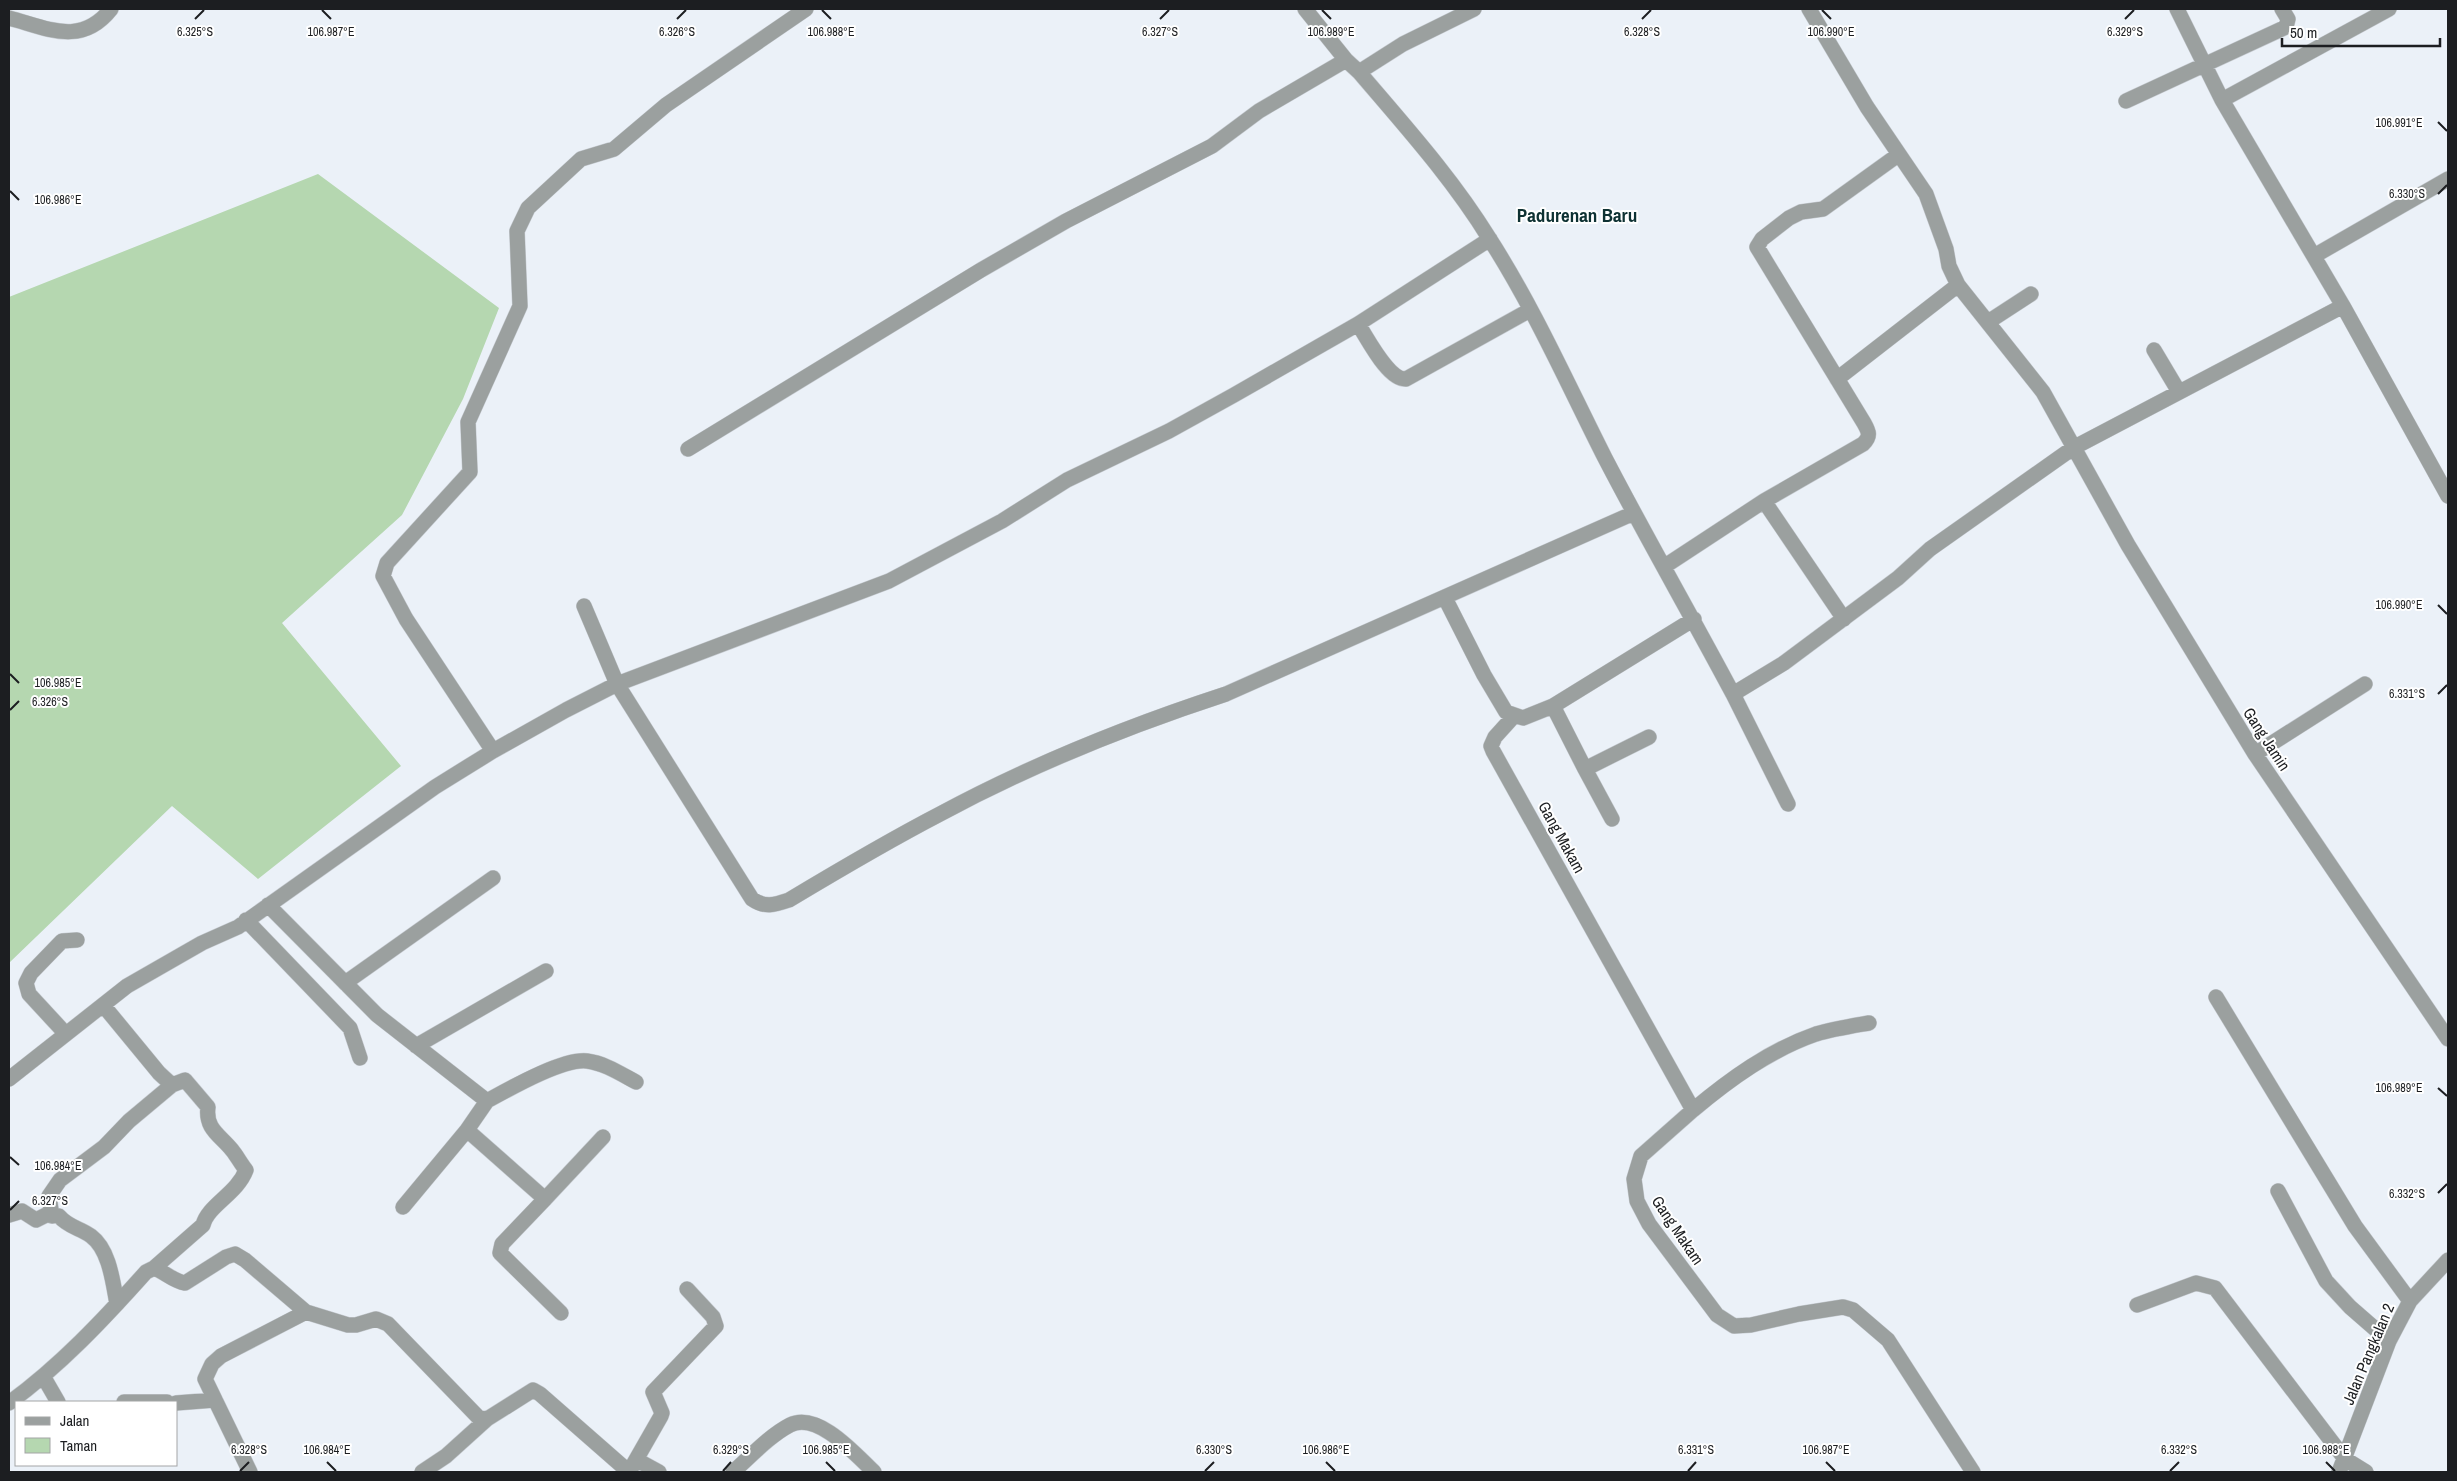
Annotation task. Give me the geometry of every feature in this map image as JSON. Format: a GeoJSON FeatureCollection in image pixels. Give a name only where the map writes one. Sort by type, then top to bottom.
{"type":"FeatureCollection","features":[{"type":"Feature","properties":{"kind":"street"},"geometry":{"type":"LineString","coordinates":[[9,18],[74,33],[91,27],[111,9]]}},
{"type":"Feature","properties":{"kind":"street"},"geometry":{"type":"LineString","coordinates":[[493,751],[406,619],[383,576],[387,563],[470,472],[468,422],[520,306],[517,231],[528,208],[581,159],[614,149],[666,105],[806,9]]}},
{"type":"Feature","properties":{"kind":"street"},"geometry":{"type":"LineString","coordinates":[[1305,9],[1346,60],[1360,72],[1434,160],[1490,239],[1530,310],[1634,513],[1694,619],[1788,804]]}},
{"type":"Feature","properties":{"kind":"street"},"geometry":{"type":"LineString","coordinates":[[1360,72],[1403,44],[1474,9]]}},
{"type":"Feature","properties":{"kind":"street","name":"Gang Jamin"},"geometry":{"type":"LineString","coordinates":[[1809,9],[1837,58],[1930,202],[1946,249],[1949,266],[1958,285],[2043,392],[2073,448],[2179,630],[2254,754],[2448,1039]]}},
{"type":"Feature","properties":{"kind":"street"},"geometry":{"type":"LineString","coordinates":[[2176,9],[2222,100],[2343,306],[2448,496]]}},
{"type":"Feature","properties":{"kind":"street"},"geometry":{"type":"LineString","coordinates":[[2126,101],[2286,27],[2288,19],[2282,9]]}},
{"type":"Feature","properties":{"kind":"street"},"geometry":{"type":"LineString","coordinates":[[2222,100],[2389,9]]}},
{"type":"Feature","properties":{"kind":"street"},"geometry":{"type":"LineString","coordinates":[[688,449],[981,270],[1066,221],[1212,146],[1259,111],[1346,60]]}},
{"type":"Feature","properties":{"kind":"street"},"geometry":{"type":"LineString","coordinates":[[1665,566],[1764,501],[1863,444],[1868,439],[1869,434],[1864,423],[1756,247],[1762,239],[1789,218],[1801,212],[1823,209],[1898,155]]}},
{"type":"Feature","properties":{"kind":"street"},"geometry":{"type":"LineString","coordinates":[[2314,256],[2448,179]]}},
{"type":"Feature","properties":{"kind":"street"},"geometry":{"type":"LineString","coordinates":[[9,1079],[127,986],[246,920],[435,786],[493,751],[617,684],[889,581],[1002,521],[1067,480],[1169,430],[1358,324],[1490,239]]}},
{"type":"Feature","properties":{"kind":"street"},"geometry":{"type":"LineString","coordinates":[[1837,379],[1958,285]]}},
{"type":"Feature","properties":{"kind":"street"},"geometry":{"type":"LineString","coordinates":[[1988,322],[2031,294]]}},
{"type":"Feature","properties":{"kind":"street"},"geometry":{"type":"LineString","coordinates":[[1733,694],[1784,663],[1898,578],[1930,549],[2073,448],[2343,306]]}},
{"type":"Feature","properties":{"kind":"street"},"geometry":{"type":"LineString","coordinates":[[1358,324],[1391,373],[1401,379],[1406,379],[1530,310]]}},
{"type":"Feature","properties":{"kind":"street"},"geometry":{"type":"LineString","coordinates":[[2154,350],[2179,392]]}},
{"type":"Feature","properties":{"kind":"street"},"geometry":{"type":"LineString","coordinates":[[1764,501],[1844,619]]}},
{"type":"Feature","properties":{"kind":"street"},"geometry":{"type":"LineString","coordinates":[[584,606],[617,684],[752,899],[760,905],[773,906],[789,900],[941,813],[1035,768],[1180,710],[1226,694],[1634,513]]}},
{"type":"Feature","properties":{"kind":"street"},"geometry":{"type":"LineString","coordinates":[[1445,598],[1484,675],[1506,712],[1523,718],[1553,706],[1694,619]]}},
{"type":"Feature","properties":{"kind":"street"},"geometry":{"type":"LineString","coordinates":[[2254,754],[2365,684]]}},
{"type":"Feature","properties":{"kind":"street"},"geometry":{"type":"LineString","coordinates":[[1553,706],[1584,769],[1612,819]]}},
{"type":"Feature","properties":{"kind":"street","name":"Gang Makam"},"geometry":{"type":"LineString","coordinates":[[1514,716],[1494,739],[1491,746],[1493,751],[1693,1110],[1641,1156],[1634,1180],[1637,1201],[1649,1224],[1717,1315],[1734,1326],[1752,1326],[1799,1314],[1843,1307],[1853,1310],[1888,1340],[1973,1472]]}},
{"type":"Feature","properties":{"kind":"street"},"geometry":{"type":"LineString","coordinates":[[1584,769],[1649,736]]}},
{"type":"Feature","properties":{"kind":"street"},"geometry":{"type":"LineString","coordinates":[[345,983],[493,878]]}},
{"type":"Feature","properties":{"kind":"street"},"geometry":{"type":"LineString","coordinates":[[268,905],[377,1015],[487,1101]]}},
{"type":"Feature","properties":{"kind":"street"},"geometry":{"type":"LineString","coordinates":[[246,920],[350,1028],[360,1058]]}},
{"type":"Feature","properties":{"kind":"street"},"geometry":{"type":"LineString","coordinates":[[66,1034],[29,994],[26,983],[31,973],[62,941],[77,940]]}},
{"type":"Feature","properties":{"kind":"street"},"geometry":{"type":"LineString","coordinates":[[416,1046],[546,971]]}},
{"type":"Feature","properties":{"kind":"street"},"geometry":{"type":"LineString","coordinates":[[2216,997],[2355,1226],[2410,1301]]}},
{"type":"Feature","properties":{"kind":"street"},"geometry":{"type":"LineString","coordinates":[[103,1004],[159,1073],[172,1085]]}},
{"type":"Feature","properties":{"kind":"street"},"geometry":{"type":"LineString","coordinates":[[1693,1110],[1724,1084],[1758,1062],[1816,1034],[1869,1023]]}},
{"type":"Feature","properties":{"kind":"street"},"geometry":{"type":"LineString","coordinates":[[403,1207],[467,1130],[487,1101],[556,1067],[574,1062],[587,1061],[610,1069],[636,1082]]}},
{"type":"Feature","properties":{"kind":"street"},"geometry":{"type":"LineString","coordinates":[[9,1403],[43,1376],[117,1304],[146,1272],[154,1268],[203,1225],[205,1216],[229,1196],[243,1179],[246,1170],[232,1150],[213,1132],[206,1117],[208,1107],[200,1095],[185,1080],[172,1085],[129,1122],[104,1147],[60,1180],[49,1196],[52,1216]]}},
{"type":"Feature","properties":{"kind":"street"},"geometry":{"type":"LineString","coordinates":[[467,1130],[545,1199]]}},
{"type":"Feature","properties":{"kind":"street"},"geometry":{"type":"LineString","coordinates":[[561,1313],[500,1253],[502,1244],[603,1137]]}},
{"type":"Feature","properties":{"kind":"street"},"geometry":{"type":"LineString","coordinates":[[2278,1191],[2331,1287],[2350,1307],[2389,1341]]}},
{"type":"Feature","properties":{"kind":"street"},"geometry":{"type":"LineString","coordinates":[[9,1215],[22,1211],[36,1220],[46,1215],[58,1216],[65,1224],[94,1238],[110,1271],[117,1304]]}},
{"type":"Feature","properties":{"kind":"street"},"geometry":{"type":"LineString","coordinates":[[154,1268],[164,1272],[176,1281],[185,1283],[226,1257],[235,1254],[245,1260],[306,1312],[348,1325],[356,1325],[376,1319],[388,1324],[479,1418],[488,1419]]}},
{"type":"Feature","properties":{"kind":"street","name":"Jalan Pangkalan 2"},"geometry":{"type":"LineString","coordinates":[[2342,1466],[2389,1341],[2410,1301],[2448,1260]]}},
{"type":"Feature","properties":{"kind":"street"},"geometry":{"type":"LineString","coordinates":[[2137,1305],[2196,1283],[2215,1288],[2342,1466],[2366,1472]]}},
{"type":"Feature","properties":{"kind":"street"},"geometry":{"type":"LineString","coordinates":[[632,1468],[662,1414],[653,1392],[716,1326],[713,1317],[687,1289]]}},
{"type":"Feature","properties":{"kind":"street"},"geometry":{"type":"LineString","coordinates":[[250,1472],[205,1379],[212,1364],[221,1356],[306,1312]]}},
{"type":"Feature","properties":{"kind":"street"},"geometry":{"type":"LineString","coordinates":[[43,1376],[57,1401]]}},
{"type":"Feature","properties":{"kind":"street"},"geometry":{"type":"LineString","coordinates":[[422,1472],[446,1456],[488,1419],[533,1390],[632,1468],[659,1472]]}},
{"type":"Feature","properties":{"kind":"street"},"geometry":{"type":"LineString","coordinates":[[178,1403],[215,1400]]}},
{"type":"Feature","properties":{"kind":"street"},"geometry":{"type":"LineString","coordinates":[[733,1472],[792,1424],[811,1424],[827,1431],[840,1440],[874,1472]]}},
{"type":"Feature","properties":{"kind":"green space"},"geometry":{"type":"Polygon","coordinates":[[[318,174],[499,308],[463,399],[402,515],[282,623],[401,766],[258,879],[172,806],[9,963],[9,297],[318,174]]]}},
{"type":"Feature","properties":{"kind":"district","name":"Padurenan Baru"},"geometry":{"type":"Point","coordinates":[1577,215]}}]}
